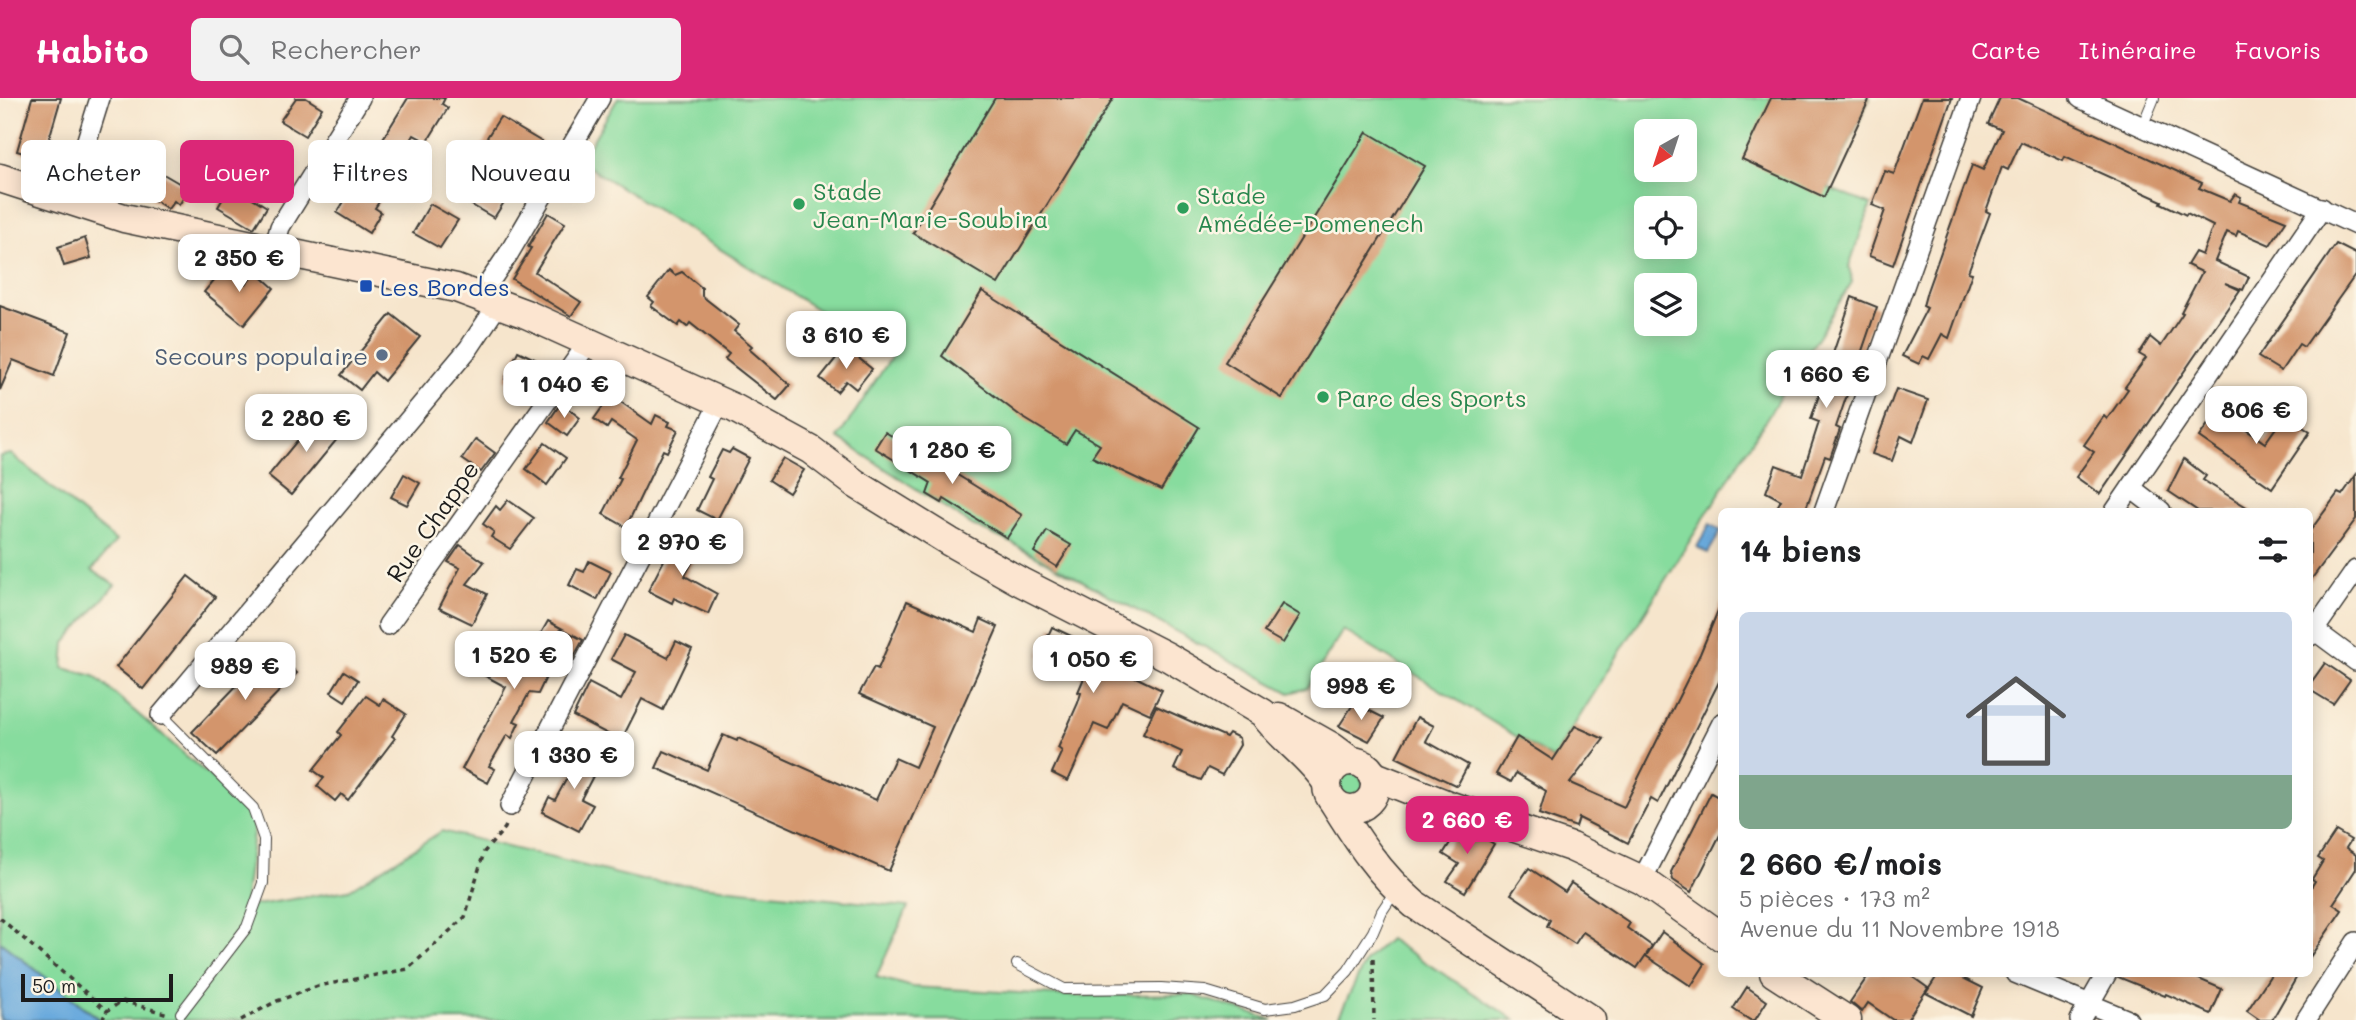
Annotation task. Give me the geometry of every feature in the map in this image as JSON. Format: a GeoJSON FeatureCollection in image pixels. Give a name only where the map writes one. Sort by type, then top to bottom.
{"type":"FeatureCollection","features":[{"type":"Feature","properties":{"kind":"street"},"geometry":{"type":"LineString","coordinates":[[87,140],[100,98]]}},
{"type":"Feature","properties":{"kind":"street"},"geometry":{"type":"LineString","coordinates":[[274,249],[280,227],[360,98]]}},
{"type":"Feature","properties":{"kind":"street"},"geometry":{"type":"LineString","coordinates":[[161,715],[470,348],[509,253],[600,98]]}},
{"type":"Feature","properties":{"kind":"street"},"geometry":{"type":"LineString","coordinates":[[1825,508],[1971,98]]}},
{"type":"Feature","properties":{"kind":"street"},"geometry":{"type":"LineString","coordinates":[[2080,98],[2356,225]]}},
{"type":"Feature","properties":{"kind":"street"},"geometry":{"type":"LineString","coordinates":[[0,178],[21,185]]}},
{"type":"Feature","properties":{"kind":"street"},"geometry":{"type":"LineString","coordinates":[[75,203],[124,218],[456,288],[720,402],[811,450],[856,484],[950,542],[1021,582],[1168,657],[1263,713],[1274,714],[1332,747],[1364,779],[1367,827],[1373,840],[1419,896],[1427,911]]}},
{"type":"Feature","properties":{"kind":"street"},"geometry":{"type":"LineString","coordinates":[[2117,508],[2322,208]]}},
{"type":"Feature","properties":{"kind":"street","name":"Rue Chappe"},"geometry":{"type":"LineString","coordinates":[[388,625],[588,343]]}},
{"type":"Feature","properties":{"kind":"street"},"geometry":{"type":"LineString","coordinates":[[510,806],[720,402]]}},
{"type":"Feature","properties":{"kind":"street"},"geometry":{"type":"LineString","coordinates":[[2131,488],[2157,508]]}},
{"type":"Feature","properties":{"kind":"street"},"geometry":{"type":"LineString","coordinates":[[2313,628],[2356,570]]}},
{"type":"Feature","properties":{"kind":"street"},"geometry":{"type":"LineString","coordinates":[[2313,632],[2356,661]]}},
{"type":"Feature","properties":{"kind":"street"},"geometry":{"type":"LineString","coordinates":[[1263,713],[1270,724],[1318,769],[1369,859],[1396,889],[1414,904],[1591,1020]]}},
{"type":"Feature","properties":{"kind":"street"},"geometry":{"type":"LineString","coordinates":[[1642,880],[1718,731]]}},
{"type":"Feature","properties":{"kind":"street"},"geometry":{"type":"LineString","coordinates":[[1330,792],[1332,770],[1344,762],[1364,779],[1571,847],[1642,880],[1718,934]]}},
{"type":"Feature","properties":{"kind":"street"},"geometry":{"type":"LineString","coordinates":[[1330,792],[1347,808],[1362,806],[1364,779]]}},
{"type":"Feature","properties":{"kind":"street"},"geometry":{"type":"LineString","coordinates":[[2306,1020],[2356,942]]}},
{"type":"Feature","properties":{"kind":"street"},"geometry":{"type":"LineString","coordinates":[[1789,977],[1847,1020]]}},
{"type":"Feature","properties":{"kind":"street"},"geometry":{"type":"LineString","coordinates":[[2022,977],[2085,1012],[2128,1020]]}},
{"type":"Feature","properties":{"kind":"street"},"geometry":{"type":"LineString","coordinates":[[2085,1012],[2105,977]]}},
{"type":"Feature","properties":{"kind":"lane"},"geometry":{"type":"LineString","coordinates":[[2142,127],[2154,98]]}},
{"type":"Feature","properties":{"kind":"lane"},"geometry":{"type":"LineString","coordinates":[[161,715],[253,808],[264,839],[263,883],[247,927],[181,1013]]}},
{"type":"Feature","properties":{"kind":"lane"},"geometry":{"type":"LineString","coordinates":[[1017,964],[1064,989],[1161,988],[1205,991],[1265,1009],[1295,1005],[1325,995],[1348,971],[1396,889]]}},
{"type":"Feature","properties":{"kind":"path"},"geometry":{"type":"LineString","coordinates":[[241,1020],[277,1001],[318,986],[408,969],[465,917],[484,852],[505,828],[510,806]]}},
{"type":"Feature","properties":{"kind":"path"},"geometry":{"type":"LineString","coordinates":[[0,918],[107,1011]]}},
{"type":"Feature","properties":{"kind":"path"},"geometry":{"type":"LineString","coordinates":[[1373,932],[1374,1020]]}},
{"type":"Feature","properties":{"kind":"path"},"geometry":{"type":"LineString","coordinates":[[102,1020],[107,1011],[122,1001],[169,1015],[181,1013]]}},
{"type":"Feature","properties":{"kind":"green space","name":"Parc des Sports"},"geometry":{"type":"Polygon","coordinates":[[[618,98],[1870,98],[1828,188],[1871,205],[1849,266],[1852,282],[1553,759],[1343,630],[1307,688],[1290,693],[1012,543],[972,525],[838,438],[892,356],[595,171],[593,140],[618,98]]]}},
{"type":"Feature","properties":{"kind":"green space"},"geometry":{"type":"Polygon","coordinates":[[[11,454],[116,541],[92,570],[115,585],[65,643],[63,668],[94,676],[243,805],[254,825],[244,907],[349,890],[442,831],[642,880],[908,907],[876,977],[913,987],[1073,996],[1189,994],[1273,1020],[101,1020],[0,942],[0,456],[11,454]]]}},
{"type":"Feature","properties":{"kind":"green space"},"geometry":{"type":"Polygon","coordinates":[[[1350,772],[1359,776],[1363,785],[1359,794],[1350,798],[1341,794],[1337,785],[1341,776],[1350,772]]]}},
{"type":"Feature","properties":{"kind":"green space"},"geometry":{"type":"Polygon","coordinates":[[[1389,939],[1515,1020],[1337,1020],[1366,960],[1389,939]]]}},
{"type":"Feature","properties":{"kind":"water"},"geometry":{"type":"Polygon","coordinates":[[[1710,524],[1718,529],[1718,536],[1708,553],[1697,547],[1710,524]]]}},
{"type":"Feature","properties":{"kind":"water"},"geometry":{"type":"Polygon","coordinates":[[[0,942],[97,1018],[100,1020],[0,1020],[0,942]]]}},
{"type":"Feature","properties":{"kind":"building"},"geometry":{"type":"Polygon","coordinates":[[[32,98],[61,98],[49,139],[53,140],[21,140],[21,152],[17,151],[32,98]]]}},
{"type":"Feature","properties":{"kind":"building"},"geometry":{"type":"Polygon","coordinates":[[[296,98],[306,98],[322,108],[305,136],[280,121],[296,98]]]}},
{"type":"Feature","properties":{"kind":"building"},"geometry":{"type":"Polygon","coordinates":[[[408,98],[445,98],[442,104],[448,108],[428,140],[414,135],[411,140],[382,140],[408,98]]]}},
{"type":"Feature","properties":{"kind":"building"},"geometry":{"type":"Polygon","coordinates":[[[995,98],[1113,98],[998,284],[913,233],[995,98]]]}},
{"type":"Feature","properties":{"kind":"building"},"geometry":{"type":"Polygon","coordinates":[[[1771,98],[1870,98],[1824,197],[1742,159],[1771,98]]]}},
{"type":"Feature","properties":{"kind":"building"},"geometry":{"type":"Polygon","coordinates":[[[1922,98],[1952,98],[1893,265],[1869,256],[1885,210],[1872,205],[1885,171],[1894,174],[1922,98]]]}},
{"type":"Feature","properties":{"kind":"building"},"geometry":{"type":"Polygon","coordinates":[[[2000,98],[2018,98],[2202,183],[2199,188],[2230,201],[2235,194],[2241,197],[2239,202],[2286,221],[2270,245],[2238,231],[2236,236],[2227,232],[2215,261],[2249,277],[2243,290],[2225,283],[2240,290],[2100,494],[2076,477],[2094,452],[2084,445],[2104,416],[2107,419],[2128,389],[2125,387],[2146,358],[2139,354],[2150,337],[2161,346],[2183,313],[2181,312],[2202,272],[2187,265],[2195,252],[2202,255],[2213,226],[2065,157],[2063,161],[2021,142],[2008,170],[2002,167],[1986,211],[1990,213],[1968,272],[1972,273],[1949,338],[1942,334],[1929,359],[1923,356],[1919,364],[1902,356],[1927,308],[1923,306],[1927,291],[1972,165],[1983,170],[2002,130],[1988,124],[2000,98]]]}},
{"type":"Feature","properties":{"kind":"building"},"geometry":{"type":"Polygon","coordinates":[[[500,117],[539,140],[485,140],[500,117]]]}},
{"type":"Feature","properties":{"kind":"building"},"geometry":{"type":"Polygon","coordinates":[[[1367,132],[1425,166],[1282,398],[1225,362],[1367,132]]]}},
{"type":"Feature","properties":{"kind":"building"},"geometry":{"type":"Polygon","coordinates":[[[166,176],[180,184],[180,203],[179,205],[174,201],[168,209],[158,203],[166,203],[166,176]]]}},
{"type":"Feature","properties":{"kind":"building"},"geometry":{"type":"Polygon","coordinates":[[[220,203],[260,203],[267,207],[254,228],[218,207],[220,203]]]}},
{"type":"Feature","properties":{"kind":"building"},"geometry":{"type":"Polygon","coordinates":[[[343,203],[378,203],[375,208],[381,212],[369,233],[337,213],[343,203]]]}},
{"type":"Feature","properties":{"kind":"building"},"geometry":{"type":"Polygon","coordinates":[[[471,203],[503,203],[494,218],[471,203]]]}},
{"type":"Feature","properties":{"kind":"building"},"geometry":{"type":"Polygon","coordinates":[[[430,204],[458,220],[440,248],[413,233],[430,204]]]}},
{"type":"Feature","properties":{"kind":"building"},"geometry":{"type":"Polygon","coordinates":[[[548,213],[565,223],[535,272],[581,302],[571,316],[512,279],[548,213]]]}},
{"type":"Feature","properties":{"kind":"building"},"geometry":{"type":"Polygon","coordinates":[[[85,238],[91,258],[64,266],[58,247],[85,238]]]}},
{"type":"Feature","properties":{"kind":"building"},"geometry":{"type":"Polygon","coordinates":[[[2336,244],[2356,254],[2356,274],[2304,347],[2299,344],[2281,371],[2258,357],[2336,244]]]}},
{"type":"Feature","properties":{"kind":"building"},"geometry":{"type":"Polygon","coordinates":[[[225,267],[246,284],[256,272],[274,288],[244,325],[204,292],[225,267]]]}},
{"type":"Feature","properties":{"kind":"building"},"geometry":{"type":"Polygon","coordinates":[[[669,270],[675,275],[682,272],[702,288],[702,296],[739,325],[734,331],[752,346],[749,349],[790,385],[777,400],[725,359],[729,354],[690,323],[687,327],[681,322],[678,326],[651,306],[654,302],[648,297],[669,270]]]}},
{"type":"Feature","properties":{"kind":"building"},"geometry":{"type":"Polygon","coordinates":[[[982,291],[1199,427],[1161,490],[1092,457],[1100,445],[1075,430],[1066,444],[1022,417],[942,356],[982,291]]]}},
{"type":"Feature","properties":{"kind":"building"},"geometry":{"type":"Polygon","coordinates":[[[1852,297],[1877,307],[1836,427],[1840,429],[1830,458],[1825,456],[1806,508],[1777,508],[1781,500],[1766,492],[1776,465],[1802,475],[1819,422],[1811,419],[1852,297]]]}},
{"type":"Feature","properties":{"kind":"building"},"geometry":{"type":"Polygon","coordinates":[[[0,306],[70,332],[54,376],[13,360],[0,390],[0,306]]]}},
{"type":"Feature","properties":{"kind":"building","name":"Secours populaire"},"geometry":{"type":"Polygon","coordinates":[[[391,314],[420,337],[384,381],[374,372],[360,390],[341,375],[391,314]]]}},
{"type":"Feature","properties":{"kind":"building"},"geometry":{"type":"Polygon","coordinates":[[[845,347],[872,369],[856,389],[846,381],[837,392],[820,378],[845,347]]]}},
{"type":"Feature","properties":{"kind":"building"},"geometry":{"type":"Polygon","coordinates":[[[518,351],[549,366],[531,391],[505,379],[518,351]]]}},
{"type":"Feature","properties":{"kind":"building"},"geometry":{"type":"Polygon","coordinates":[[[1896,389],[1928,400],[1913,442],[1901,436],[1892,461],[1872,454],[1896,389]]]}},
{"type":"Feature","properties":{"kind":"building"},"geometry":{"type":"Polygon","coordinates":[[[611,395],[652,424],[656,415],[670,422],[668,426],[678,430],[667,452],[663,450],[626,527],[603,514],[637,440],[611,422],[607,428],[594,419],[611,395]]]}},
{"type":"Feature","properties":{"kind":"building"},"geometry":{"type":"Polygon","coordinates":[[[561,403],[580,418],[567,436],[548,422],[561,403]]]}},
{"type":"Feature","properties":{"kind":"building"},"geometry":{"type":"Polygon","coordinates":[[[2218,410],[2265,443],[2285,415],[2310,432],[2272,488],[2199,437],[2218,410]]]}},
{"type":"Feature","properties":{"kind":"building"},"geometry":{"type":"Polygon","coordinates":[[[320,413],[343,432],[291,495],[268,476],[320,413]]]}},
{"type":"Feature","properties":{"kind":"building"},"geometry":{"type":"Polygon","coordinates":[[[885,432],[939,461],[938,463],[1022,515],[1007,538],[944,499],[942,503],[927,494],[931,483],[875,448],[885,432]]]}},
{"type":"Feature","properties":{"kind":"building"},"geometry":{"type":"Polygon","coordinates":[[[476,439],[495,453],[481,472],[462,459],[476,439]]]}},
{"type":"Feature","properties":{"kind":"building"},"geometry":{"type":"Polygon","coordinates":[[[545,443],[566,458],[547,485],[526,469],[545,443]]]}},
{"type":"Feature","properties":{"kind":"building"},"geometry":{"type":"Polygon","coordinates":[[[732,449],[749,458],[717,520],[697,510],[712,479],[708,477],[722,450],[729,453],[732,449]]]}},
{"type":"Feature","properties":{"kind":"building"},"geometry":{"type":"Polygon","coordinates":[[[783,458],[804,470],[789,493],[769,480],[783,458]]]}},
{"type":"Feature","properties":{"kind":"building"},"geometry":{"type":"Polygon","coordinates":[[[2184,459],[2206,476],[2203,480],[2248,508],[2194,508],[2168,491],[2184,459]]]}},
{"type":"Feature","properties":{"kind":"building"},"geometry":{"type":"Polygon","coordinates":[[[404,474],[420,483],[407,505],[391,497],[404,474]]]}},
{"type":"Feature","properties":{"kind":"building"},"geometry":{"type":"Polygon","coordinates":[[[2356,475],[2356,519],[2313,577],[2313,527],[2338,493],[2342,495],[2356,475]]]}},
{"type":"Feature","properties":{"kind":"building"},"geometry":{"type":"Polygon","coordinates":[[[508,500],[534,518],[510,549],[491,537],[494,532],[483,524],[496,506],[500,510],[508,500]]]}},
{"type":"Feature","properties":{"kind":"building"},"geometry":{"type":"Polygon","coordinates":[[[1047,531],[1071,545],[1057,567],[1034,552],[1047,531]]]}},
{"type":"Feature","properties":{"kind":"building"},"geometry":{"type":"Polygon","coordinates":[[[677,535],[700,547],[685,576],[717,594],[708,614],[674,598],[672,603],[648,591],[677,535]]]}},
{"type":"Feature","properties":{"kind":"building"},"geometry":{"type":"Polygon","coordinates":[[[460,545],[484,562],[467,584],[487,594],[472,624],[439,608],[460,568],[448,562],[460,545]]]}},
{"type":"Feature","properties":{"kind":"building"},"geometry":{"type":"Polygon","coordinates":[[[589,561],[611,572],[597,600],[569,585],[577,569],[584,572],[589,561]]]}},
{"type":"Feature","properties":{"kind":"building"},"geometry":{"type":"Polygon","coordinates":[[[188,576],[215,597],[143,689],[116,667],[188,576]]]}},
{"type":"Feature","properties":{"kind":"building"},"geometry":{"type":"Polygon","coordinates":[[[907,601],[976,632],[981,619],[998,627],[889,871],[656,768],[664,751],[707,770],[723,735],[737,741],[738,738],[876,800],[895,758],[915,767],[933,727],[859,694],[874,667],[878,669],[907,601]]]}},
{"type":"Feature","properties":{"kind":"building"},"geometry":{"type":"Polygon","coordinates":[[[1282,604],[1300,615],[1283,643],[1264,632],[1282,604]]]}},
{"type":"Feature","properties":{"kind":"building"},"geometry":{"type":"Polygon","coordinates":[[[1718,611],[1718,684],[1658,803],[1651,799],[1628,843],[1579,818],[1576,827],[1539,814],[1546,791],[1516,773],[1511,782],[1496,774],[1517,737],[1553,760],[1575,726],[1604,739],[1570,783],[1624,807],[1700,654],[1718,611]]]}},
{"type":"Feature","properties":{"kind":"building"},"geometry":{"type":"Polygon","coordinates":[[[548,621],[583,640],[572,660],[558,652],[538,694],[529,693],[514,721],[519,723],[512,738],[507,735],[489,766],[495,769],[488,783],[462,769],[506,687],[465,665],[474,647],[515,668],[522,655],[527,658],[548,621]]]}},
{"type":"Feature","properties":{"kind":"building"},"geometry":{"type":"Polygon","coordinates":[[[1052,627],[1086,643],[1082,651],[1162,690],[1150,714],[1122,701],[1108,730],[1094,724],[1068,781],[1052,773],[1062,751],[1058,748],[1078,703],[1081,693],[1078,692],[1084,678],[1039,655],[1052,627]]]}},
{"type":"Feature","properties":{"kind":"building"},"geometry":{"type":"Polygon","coordinates":[[[624,635],[668,658],[676,641],[692,649],[663,710],[642,699],[621,741],[573,716],[589,683],[621,700],[636,672],[611,659],[624,635]]]}},
{"type":"Feature","properties":{"kind":"building"},"geometry":{"type":"Polygon","coordinates":[[[272,649],[297,673],[217,755],[192,732],[272,649]]]}},
{"type":"Feature","properties":{"kind":"building"},"geometry":{"type":"Polygon","coordinates":[[[2325,663],[2350,680],[2333,704],[2313,692],[2313,680],[2325,663]]]}},
{"type":"Feature","properties":{"kind":"building"},"geometry":{"type":"Polygon","coordinates":[[[344,671],[358,680],[345,701],[331,692],[344,671]]]}},
{"type":"Feature","properties":{"kind":"building"},"geometry":{"type":"Polygon","coordinates":[[[366,696],[380,705],[383,699],[406,714],[392,736],[395,738],[348,800],[341,794],[335,801],[317,786],[324,778],[313,770],[341,735],[338,732],[366,696]]]}},
{"type":"Feature","properties":{"kind":"building"},"geometry":{"type":"Polygon","coordinates":[[[1354,703],[1384,718],[1369,741],[1339,726],[1354,703]]]}},
{"type":"Feature","properties":{"kind":"building"},"geometry":{"type":"Polygon","coordinates":[[[1156,706],[1226,737],[1229,733],[1239,738],[1240,745],[1222,775],[1208,768],[1201,780],[1174,769],[1182,752],[1143,734],[1156,706]]]}},
{"type":"Feature","properties":{"kind":"building"},"geometry":{"type":"Polygon","coordinates":[[[1417,717],[1434,726],[1426,741],[1468,765],[1457,786],[1396,757],[1417,717]]]}},
{"type":"Feature","properties":{"kind":"building"},"geometry":{"type":"Polygon","coordinates":[[[576,747],[602,759],[581,799],[593,805],[579,831],[542,812],[549,797],[555,800],[572,769],[566,766],[576,747]]]}},
{"type":"Feature","properties":{"kind":"building"},"geometry":{"type":"Polygon","coordinates":[[[1711,793],[1718,797],[1718,839],[1691,892],[1673,880],[1671,872],[1711,793]]]}},
{"type":"Feature","properties":{"kind":"building"},"geometry":{"type":"Polygon","coordinates":[[[1460,827],[1473,831],[1494,844],[1465,892],[1447,881],[1459,864],[1443,854],[1460,827]]]}},
{"type":"Feature","properties":{"kind":"building"},"geometry":{"type":"Polygon","coordinates":[[[2336,831],[2351,840],[2346,848],[2356,855],[2356,869],[2333,904],[2342,910],[2313,953],[2313,877],[2323,861],[2318,858],[2336,831]]]}},
{"type":"Feature","properties":{"kind":"building"},"geometry":{"type":"Polygon","coordinates":[[[1529,868],[1565,892],[1571,883],[1630,923],[1627,928],[1652,946],[1637,968],[1583,932],[1575,944],[1547,926],[1550,920],[1511,894],[1529,868]]]}},
{"type":"Feature","properties":{"kind":"building"},"geometry":{"type":"Polygon","coordinates":[[[1662,932],[1705,964],[1691,986],[1646,956],[1662,932]]]}},
{"type":"Feature","properties":{"kind":"building"},"geometry":{"type":"Polygon","coordinates":[[[1867,977],[1913,977],[1928,988],[1907,1020],[1893,1020],[1868,1003],[1862,1012],[1850,1002],[1867,977]]]}},
{"type":"Feature","properties":{"kind":"building"},"geometry":{"type":"Polygon","coordinates":[[[1936,977],[1961,977],[1983,988],[1971,1016],[1926,993],[1936,977]]]}},
{"type":"Feature","properties":{"kind":"building"},"geometry":{"type":"Polygon","coordinates":[[[2118,977],[2194,977],[2222,989],[2211,1014],[2166,994],[2165,996],[2118,977]]]}},
{"type":"Feature","properties":{"kind":"building"},"geometry":{"type":"Polygon","coordinates":[[[2269,977],[2297,977],[2272,1020],[2260,1020],[2247,1011],[2269,977]]]}},
{"type":"Feature","properties":{"kind":"building"},"geometry":{"type":"Polygon","coordinates":[[[1747,987],[1767,1001],[1755,1020],[1750,1020],[1733,1009],[1747,987]]]}},
{"type":"Feature","properties":{"kind":"place","name":"Stade Jean-Marie-Soubira"},"geometry":{"type":"Point","coordinates":[799,204]}},
{"type":"Feature","properties":{"kind":"place","name":"Stade Amédée-Domenech"},"geometry":{"type":"Point","coordinates":[1183,208]}},
{"type":"Feature","properties":{"kind":"place","name":"Les Bordes"},"geometry":{"type":"Point","coordinates":[366,286]}},
{"type":"Feature","properties":{"kind":"place","name":"Secours populaire"},"geometry":{"type":"Point","coordinates":[382,355]}},
{"type":"Feature","properties":{"kind":"place","name":"Parc des Sports"},"geometry":{"type":"Point","coordinates":[1323,397]}}]}
